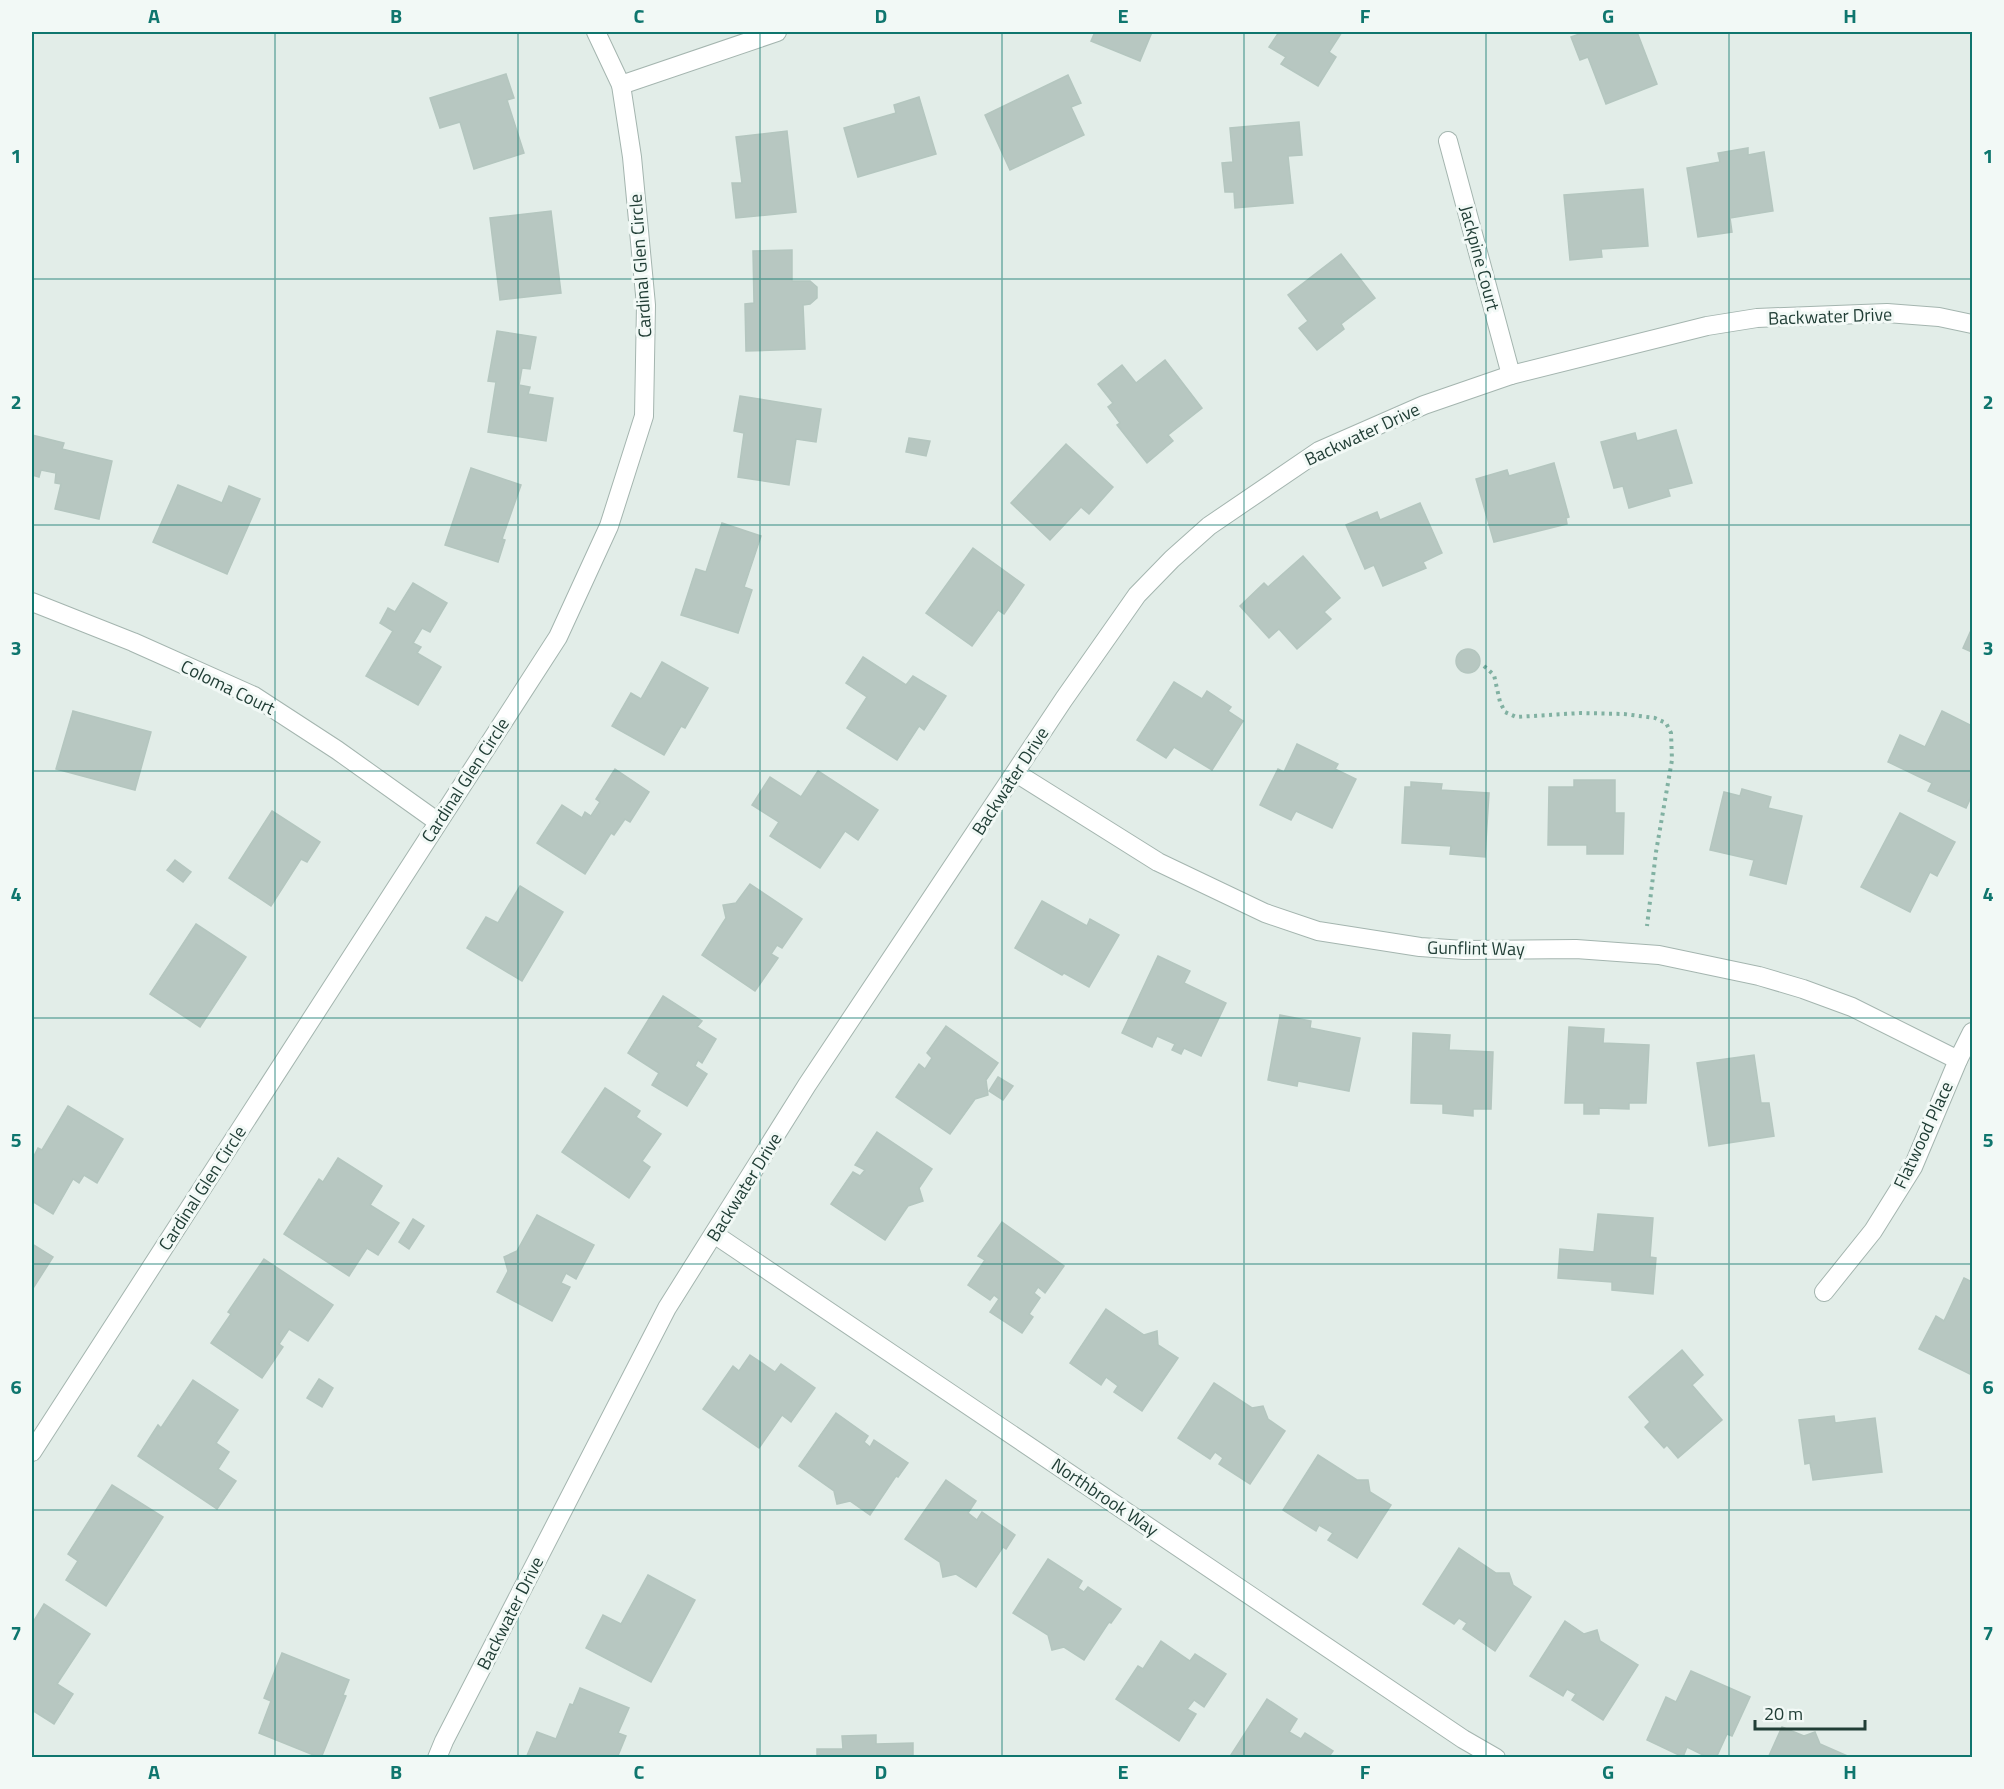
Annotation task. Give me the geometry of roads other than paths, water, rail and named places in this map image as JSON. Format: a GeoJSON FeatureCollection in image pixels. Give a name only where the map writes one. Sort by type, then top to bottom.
{"type":"FeatureCollection","features":[{"type":"Feature","properties":{"kind":"street","name":"Cardinal Glen Circle"},"geometry":{"type":"LineString","coordinates":[[32,1452],[558,637],[609,526],[644,416],[646,305],[632,157],[621,85],[596,32]]}},
{"type":"Feature","properties":{"kind":"street"},"geometry":{"type":"LineString","coordinates":[[621,85],[777,32]]}},
{"type":"Feature","properties":{"kind":"street","name":"Jackpine Court"},"geometry":{"type":"LineString","coordinates":[[1448,141],[1511,375]]}},
{"type":"Feature","properties":{"kind":"street","name":"Backwater Drive"},"geometry":{"type":"LineString","coordinates":[[437,1758],[668,1308],[807,1085],[1064,699],[1137,595],[1172,559],[1209,526],[1319,451],[1424,405],[1511,375],[1707,326],[1757,318],[1887,313],[1939,317],[1972,324]]}},
{"type":"Feature","properties":{"kind":"street","name":"Coloma Court"},"geometry":{"type":"LineString","coordinates":[[32,602],[133,642],[254,696],[337,750],[438,822]]}},
{"type":"Feature","properties":{"kind":"street","name":"Gunflint Way"},"geometry":{"type":"LineString","coordinates":[[1016,773],[1158,862],[1265,913],[1318,931],[1420,947],[1464,950],[1576,949],[1659,955],[1759,976],[1803,989],[1851,1007],[1958,1060]]}},
{"type":"Feature","properties":{"kind":"street","name":"Flatwood Place"},"geometry":{"type":"LineString","coordinates":[[1824,1292],[1873,1231],[1913,1167],[1972,1032]]}},
{"type":"Feature","properties":{"kind":"street","name":"Northbrook Way"},"geometry":{"type":"LineString","coordinates":[[714,1234],[1463,1739],[1496,1758]]}}]}
